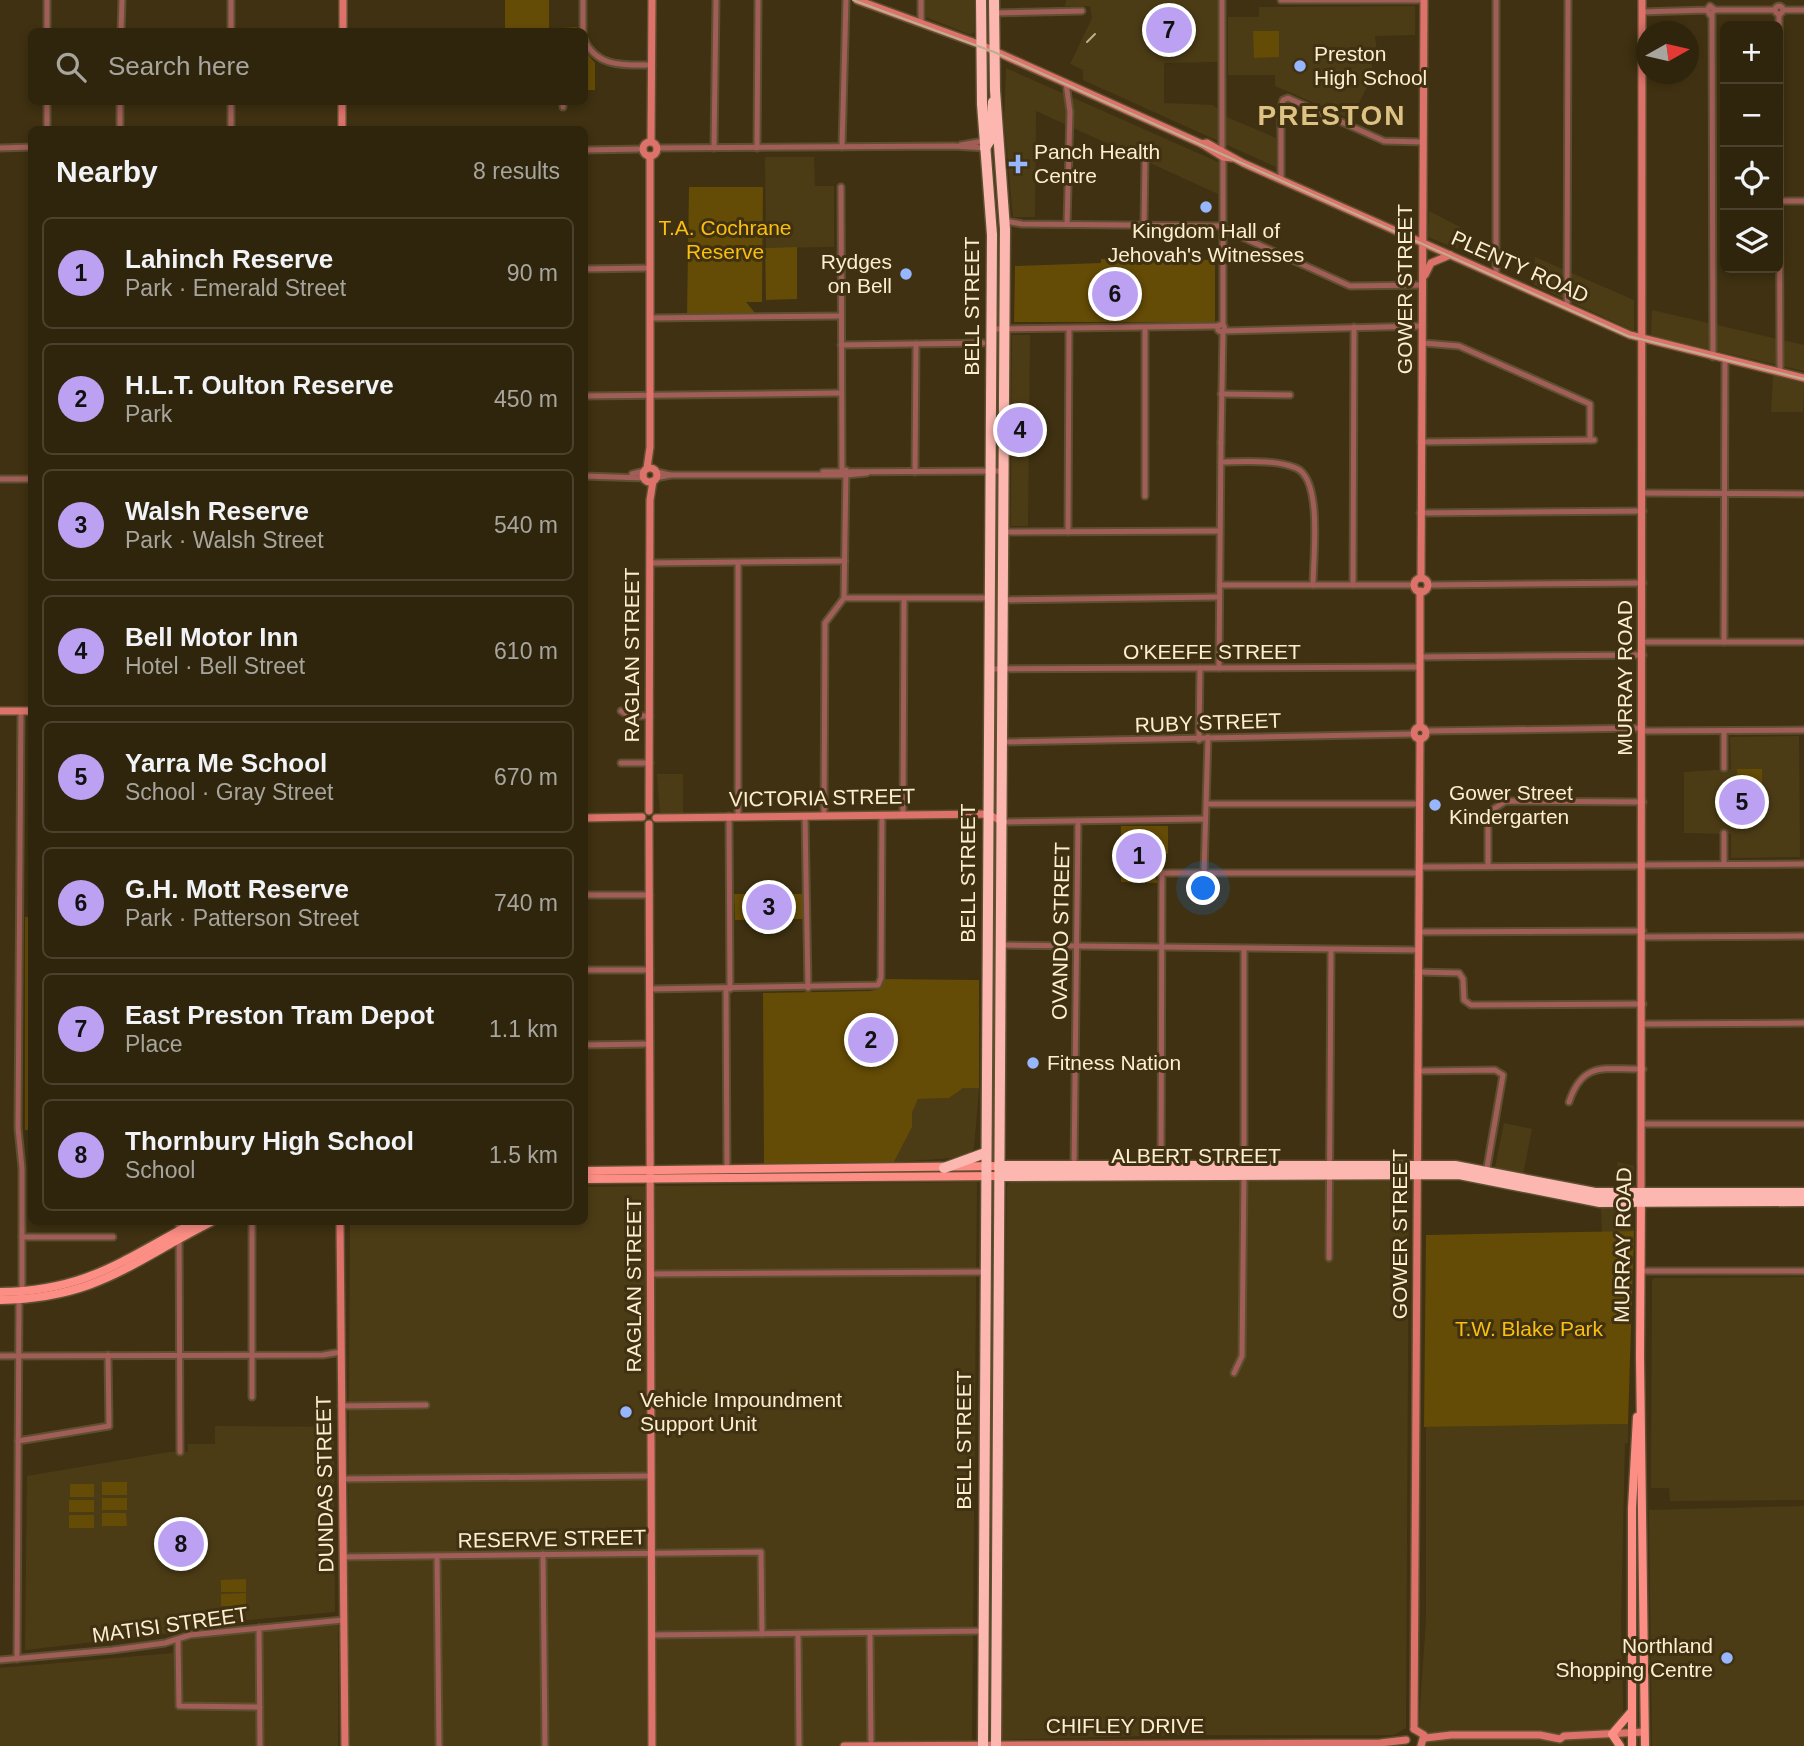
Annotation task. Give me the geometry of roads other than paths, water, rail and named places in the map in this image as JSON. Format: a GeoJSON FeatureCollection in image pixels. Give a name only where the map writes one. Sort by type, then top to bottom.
{"type":"FeatureCollection","features":[{"type":"Feature","properties":{"kind":"highway","name":"BELL STREET"},"geometry":{"type":"LineString","coordinates":[[981,0],[986,144],[992,215],[983,1745]]}},
{"type":"Feature","properties":{"kind":"highway","name":"BELL STREET"},"geometry":{"type":"LineString","coordinates":[[994,0],[995,96],[1005,225],[996,1745]]}},
{"type":"Feature","properties":{"kind":"highway"},"geometry":{"type":"LineString","coordinates":[[995,96],[986,144],[1000,158]]}},
{"type":"Feature","properties":{"kind":"highway"},"geometry":{"type":"LineString","coordinates":[[985,1099],[1000,1079]]}},
{"type":"Feature","properties":{"kind":"highway"},"geometry":{"type":"LineString","coordinates":[[944,1168],[985,1153]]}},
{"type":"Feature","properties":{"kind":"highway","name":"ALBERT STREET"},"geometry":{"type":"LineString","coordinates":[[1060,1172],[1074,1167],[1161,1171]]}},
{"type":"Feature","properties":{"kind":"highway","name":"ALBERT STREET"},"geometry":{"type":"LineString","coordinates":[[1000,1171],[1417,1171],[1486,1176],[1578,1194],[1600,1202],[1641,1198],[1804,1193]]}},
{"type":"Feature","properties":{"kind":"highway","name":"ALBERT STREET"},"geometry":{"type":"LineString","coordinates":[[1741,1197],[1804,1201]]}},
{"type":"Feature","properties":{"kind":"highway"},"geometry":{"type":"LineString","coordinates":[[984,1348],[998,1348]]}},
{"type":"Feature","properties":{"kind":"highway"},"geometry":{"type":"LineString","coordinates":[[984,1527],[997,1527]]}},
{"type":"Feature","properties":{"kind":"highway"},"geometry":{"type":"LineString","coordinates":[[984,1596],[997,1596]]}},
{"type":"Feature","properties":{"kind":"main road","name":"ALBERT STREET"},"geometry":{"type":"LineString","coordinates":[[924,1172],[944,1168],[985,1171]]}},
{"type":"Feature","properties":{"kind":"main road","name":"ALBERT STREET"},"geometry":{"type":"LineString","coordinates":[[707,1174],[727,1170],[754,1173]]}},
{"type":"Feature","properties":{"kind":"main road","name":"ALBERT STREET"},"geometry":{"type":"LineString","coordinates":[[588,1171],[651,1175]]}},
{"type":"Feature","properties":{"kind":"main road","name":"ALBERT STREET"},"geometry":{"type":"LineString","coordinates":[[588,1179],[754,1173],[1000,1171]]}},
{"type":"Feature","properties":{"kind":"main road","name":"MURRAY ROAD"},"geometry":{"type":"LineString","coordinates":[[1641,1198],[1640,1356],[1645,1746]]}},
{"type":"Feature","properties":{"kind":"main road"},"geometry":{"type":"LineString","coordinates":[[0,1300],[69,1292],[108,1280],[179,1230],[199,1225]]}},
{"type":"Feature","properties":{"kind":"main road"},"geometry":{"type":"LineString","coordinates":[[0,1292],[21,1296]]}},
{"type":"Feature","properties":{"kind":"main road","name":"MURRAY ROAD"},"geometry":{"type":"LineString","coordinates":[[1632,1746],[1632,1508],[1640,1356]]}},
{"type":"Feature","properties":{"kind":"main road"},"geometry":{"type":"LineString","coordinates":[[1632,1508],[1644,1508]]}},
{"type":"Feature","properties":{"kind":"main road"},"geometry":{"type":"LineString","coordinates":[[1620,1746],[1612,1734],[1631,1712]]}},
{"type":"Feature","properties":{"kind":"street"},"geometry":{"type":"LineString","coordinates":[[47,0],[47,28]]}},
{"type":"Feature","properties":{"kind":"street"},"geometry":{"type":"LineString","coordinates":[[121,28],[122,0]]}},
{"type":"Feature","properties":{"kind":"street"},"geometry":{"type":"LineString","coordinates":[[231,0],[231,28]]}},
{"type":"Feature","properties":{"kind":"street"},"geometry":{"type":"LineString","coordinates":[[342,28],[343,0]]}},
{"type":"Feature","properties":{"kind":"street"},"geometry":{"type":"LineString","coordinates":[[583,0],[583,28]]}},
{"type":"Feature","properties":{"kind":"street"},"geometry":{"type":"LineString","coordinates":[[643,149],[650,141],[652,0]]}},
{"type":"Feature","properties":{"kind":"street"},"geometry":{"type":"LineString","coordinates":[[714,148],[716,0]]}},
{"type":"Feature","properties":{"kind":"street"},"geometry":{"type":"LineString","coordinates":[[757,148],[758,0]]}},
{"type":"Feature","properties":{"kind":"street"},"geometry":{"type":"LineString","coordinates":[[842,147],[846,0]]}},
{"type":"Feature","properties":{"kind":"street","name":"PLENTY ROAD"},"geometry":{"type":"LineString","coordinates":[[857,0],[981,45],[1642,340],[1804,378]]}},
{"type":"Feature","properties":{"kind":"street"},"geometry":{"type":"LineString","coordinates":[[921,0],[921,23]]}},
{"type":"Feature","properties":{"kind":"street"},"geometry":{"type":"LineString","coordinates":[[1219,668],[1223,0]]}},
{"type":"Feature","properties":{"kind":"street"},"geometry":{"type":"LineString","coordinates":[[1281,1],[1424,0]]}},
{"type":"Feature","properties":{"kind":"street","name":"GOWER STREET"},"geometry":{"type":"LineString","coordinates":[[1421,578],[1424,0]]}},
{"type":"Feature","properties":{"kind":"street"},"geometry":{"type":"LineString","coordinates":[[1496,0],[1496,275]]}},
{"type":"Feature","properties":{"kind":"street"},"geometry":{"type":"LineString","coordinates":[[1567,307],[1568,0]]}},
{"type":"Feature","properties":{"kind":"street","name":"MURRAY ROAD"},"geometry":{"type":"LineString","coordinates":[[1641,1198],[1642,0]]}},
{"type":"Feature","properties":{"kind":"street"},"geometry":{"type":"LineString","coordinates":[[1642,12],[1712,8],[1804,10]]}},
{"type":"Feature","properties":{"kind":"street"},"geometry":{"type":"LineString","coordinates":[[1712,8],[1713,357]]}},
{"type":"Feature","properties":{"kind":"street"},"geometry":{"type":"LineString","coordinates":[[1779,8],[1780,147]]}},
{"type":"Feature","properties":{"kind":"street"},"geometry":{"type":"LineString","coordinates":[[994,13],[1082,11]]}},
{"type":"Feature","properties":{"kind":"street"},"geometry":{"type":"LineString","coordinates":[[588,46],[592,54],[610,64],[652,65]]}},
{"type":"Feature","properties":{"kind":"street"},"geometry":{"type":"LineString","coordinates":[[1066,83],[1070,112]]}},
{"type":"Feature","properties":{"kind":"street"},"geometry":{"type":"LineString","coordinates":[[1067,224],[1070,112],[1073,94],[1081,90]]}},
{"type":"Feature","properties":{"kind":"street"},"geometry":{"type":"LineString","coordinates":[[1281,179],[1280,108],[1283,100],[1288,98],[1384,142],[1423,142]]}},
{"type":"Feature","properties":{"kind":"street"},"geometry":{"type":"LineString","coordinates":[[47,105],[47,126]]}},
{"type":"Feature","properties":{"kind":"street"},"geometry":{"type":"LineString","coordinates":[[120,105],[120,126]]}},
{"type":"Feature","properties":{"kind":"street"},"geometry":{"type":"LineString","coordinates":[[231,105],[231,126]]}},
{"type":"Feature","properties":{"kind":"street"},"geometry":{"type":"LineString","coordinates":[[342,105],[342,126]]}},
{"type":"Feature","properties":{"kind":"street"},"geometry":{"type":"LineString","coordinates":[[650,141],[657,148],[986,144]]}},
{"type":"Feature","properties":{"kind":"street"},"geometry":{"type":"LineString","coordinates":[[0,148],[28,147]]}},
{"type":"Feature","properties":{"kind":"street"},"geometry":{"type":"LineString","coordinates":[[588,150],[643,149],[650,156],[657,148]]}},
{"type":"Feature","properties":{"kind":"street","name":"RAGLAN STREET"},"geometry":{"type":"LineString","coordinates":[[649,811],[650,156]]}},
{"type":"Feature","properties":{"kind":"street"},"geometry":{"type":"LineString","coordinates":[[1144,225],[1145,159]]}},
{"type":"Feature","properties":{"kind":"street"},"geometry":{"type":"LineString","coordinates":[[824,816],[825,623],[844,598],[845,561],[840,452],[841,187]]}},
{"type":"Feature","properties":{"kind":"street"},"geometry":{"type":"LineString","coordinates":[[1783,201],[1804,201]]}},
{"type":"Feature","properties":{"kind":"street"},"geometry":{"type":"LineString","coordinates":[[1780,210],[1780,372]]}},
{"type":"Feature","properties":{"kind":"street"},"geometry":{"type":"LineString","coordinates":[[1005,225],[1222,227],[1350,286],[1423,283],[1431,263],[1450,255]]}},
{"type":"Feature","properties":{"kind":"street"},"geometry":{"type":"LineString","coordinates":[[588,269],[650,268]]}},
{"type":"Feature","properties":{"kind":"street"},"geometry":{"type":"LineString","coordinates":[[650,318],[841,316]]}},
{"type":"Feature","properties":{"kind":"street"},"geometry":{"type":"LineString","coordinates":[[991,329],[1423,326]]}},
{"type":"Feature","properties":{"kind":"street"},"geometry":{"type":"LineString","coordinates":[[1353,584],[1354,327]]}},
{"type":"Feature","properties":{"kind":"street"},"geometry":{"type":"LineString","coordinates":[[1068,532],[1069,329]]}},
{"type":"Feature","properties":{"kind":"street"},"geometry":{"type":"LineString","coordinates":[[1144,496],[1145,329]]}},
{"type":"Feature","properties":{"kind":"street"},"geometry":{"type":"LineString","coordinates":[[841,345],[982,343]]}},
{"type":"Feature","properties":{"kind":"street"},"geometry":{"type":"LineString","coordinates":[[1421,442],[1592,440],[1590,404],[1459,346],[1423,343]]}},
{"type":"Feature","properties":{"kind":"street"},"geometry":{"type":"LineString","coordinates":[[915,472],[916,344]]}},
{"type":"Feature","properties":{"kind":"street"},"geometry":{"type":"LineString","coordinates":[[1724,642],[1725,359]]}},
{"type":"Feature","properties":{"kind":"street"},"geometry":{"type":"LineString","coordinates":[[588,396],[841,393]]}},
{"type":"Feature","properties":{"kind":"street"},"geometry":{"type":"LineString","coordinates":[[1221,394],[1290,395]]}},
{"type":"Feature","properties":{"kind":"street"},"geometry":{"type":"LineString","coordinates":[[1222,462],[1284,464],[1299,469],[1309,479],[1313,496],[1313,585]]}},
{"type":"Feature","properties":{"kind":"street"},"geometry":{"type":"LineString","coordinates":[[588,475],[1003,471]]}},
{"type":"Feature","properties":{"kind":"street"},"geometry":{"type":"LineString","coordinates":[[0,479],[28,479]]}},
{"type":"Feature","properties":{"kind":"street"},"geometry":{"type":"LineString","coordinates":[[1643,493],[1803,494]]}},
{"type":"Feature","properties":{"kind":"street"},"geometry":{"type":"LineString","coordinates":[[1420,513],[1643,511]]}},
{"type":"Feature","properties":{"kind":"street"},"geometry":{"type":"LineString","coordinates":[[1003,532],[1220,531]]}},
{"type":"Feature","properties":{"kind":"street"},"geometry":{"type":"LineString","coordinates":[[650,563],[845,561]]}},
{"type":"Feature","properties":{"kind":"street"},"geometry":{"type":"LineString","coordinates":[[738,562],[738,816]]}},
{"type":"Feature","properties":{"kind":"street"},"geometry":{"type":"LineString","coordinates":[[1417,737],[1426,736],[1417,588],[1421,578],[1428,585]]}},
{"type":"Feature","properties":{"kind":"street"},"geometry":{"type":"LineString","coordinates":[[1220,585],[1353,584],[1417,588],[1428,585],[1643,583]]}},
{"type":"Feature","properties":{"kind":"street"},"geometry":{"type":"LineString","coordinates":[[1003,600],[1219,597]]}},
{"type":"Feature","properties":{"kind":"street"},"geometry":{"type":"LineString","coordinates":[[844,598],[989,598]]}},
{"type":"Feature","properties":{"kind":"street"},"geometry":{"type":"LineString","coordinates":[[903,815],[904,599]]}},
{"type":"Feature","properties":{"kind":"street"},"geometry":{"type":"LineString","coordinates":[[1643,642],[1803,642]]}},
{"type":"Feature","properties":{"kind":"street"},"geometry":{"type":"LineString","coordinates":[[1420,657],[1643,655]]}},
{"type":"Feature","properties":{"kind":"street","name":"O'KEEFE STREET"},"geometry":{"type":"LineString","coordinates":[[989,669],[1420,667]]}},
{"type":"Feature","properties":{"kind":"street"},"geometry":{"type":"LineString","coordinates":[[1199,740],[1200,668]]}},
{"type":"Feature","properties":{"kind":"street"},"geometry":{"type":"LineString","coordinates":[[0,711],[28,711]]}},
{"type":"Feature","properties":{"kind":"street"},"geometry":{"type":"LineString","coordinates":[[17,1659],[22,1237],[18,1060],[24,873],[21,711]]}},
{"type":"Feature","properties":{"kind":"street"},"geometry":{"type":"LineString","coordinates":[[621,711],[629,716],[650,716]]}},
{"type":"Feature","properties":{"kind":"street"},"geometry":{"type":"LineString","coordinates":[[1424,728],[1804,730]]}},
{"type":"Feature","properties":{"kind":"street"},"geometry":{"type":"LineString","coordinates":[[1724,731],[1724,768]]}},
{"type":"Feature","properties":{"kind":"street"},"geometry":{"type":"LineString","coordinates":[[1204,873],[1203,819],[1208,804],[1208,737]]}},
{"type":"Feature","properties":{"kind":"street","name":"RUBY STREET"},"geometry":{"type":"LineString","coordinates":[[1003,742],[1199,740],[1208,737],[1417,737]]}},
{"type":"Feature","properties":{"kind":"street","name":"GOWER STREET"},"geometry":{"type":"LineString","coordinates":[[1414,1729],[1419,1071],[1417,737]]}},
{"type":"Feature","properties":{"kind":"street"},"geometry":{"type":"LineString","coordinates":[[621,763],[650,762]]}},
{"type":"Feature","properties":{"kind":"street"},"geometry":{"type":"LineString","coordinates":[[1488,865],[1488,823],[1492,810],[1506,801],[1643,802]]}},
{"type":"Feature","properties":{"kind":"street"},"geometry":{"type":"LineString","coordinates":[[1208,804],[1419,804]]}},
{"type":"Feature","properties":{"kind":"street"},"geometry":{"type":"LineString","coordinates":[[588,818],[642,817],[649,811],[656,818],[649,824],[642,817]]}},
{"type":"Feature","properties":{"kind":"street"},"geometry":{"type":"LineString","coordinates":[[988,814],[1003,822],[1203,819]]}},
{"type":"Feature","properties":{"kind":"street","name":"VICTORIA STREET"},"geometry":{"type":"LineString","coordinates":[[656,818],[988,814]]}},
{"type":"Feature","properties":{"kind":"street"},"geometry":{"type":"LineString","coordinates":[[650,989],[878,985],[881,978],[882,815]]}},
{"type":"Feature","properties":{"kind":"street"},"geometry":{"type":"LineString","coordinates":[[805,816],[808,988]]}},
{"type":"Feature","properties":{"kind":"street"},"geometry":{"type":"LineString","coordinates":[[727,1170],[729,817]]}},
{"type":"Feature","properties":{"kind":"street","name":"OVANDO STREET"},"geometry":{"type":"LineString","coordinates":[[1074,1167],[1078,821]]}},
{"type":"Feature","properties":{"kind":"street","name":"RAGLAN STREET"},"geometry":{"type":"LineString","coordinates":[[649,824],[652,1746]]}},
{"type":"Feature","properties":{"kind":"street"},"geometry":{"type":"LineString","coordinates":[[1724,833],[1724,864]]}},
{"type":"Feature","properties":{"kind":"street"},"geometry":{"type":"LineString","coordinates":[[1161,1171],[1162,873],[1419,870],[1488,865],[1804,864]]}},
{"type":"Feature","properties":{"kind":"street"},"geometry":{"type":"LineString","coordinates":[[588,895],[650,895]]}},
{"type":"Feature","properties":{"kind":"street"},"geometry":{"type":"LineString","coordinates":[[1419,933],[1804,936]]}},
{"type":"Feature","properties":{"kind":"street"},"geometry":{"type":"LineString","coordinates":[[1002,946],[1224,949],[1244,952],[1419,950]]}},
{"type":"Feature","properties":{"kind":"street"},"geometry":{"type":"LineString","coordinates":[[1329,1258],[1331,950]]}},
{"type":"Feature","properties":{"kind":"street"},"geometry":{"type":"LineString","coordinates":[[1234,1373],[1242,1356],[1244,952]]}},
{"type":"Feature","properties":{"kind":"street"},"geometry":{"type":"LineString","coordinates":[[588,971],[650,970]]}},
{"type":"Feature","properties":{"kind":"street"},"geometry":{"type":"LineString","coordinates":[[1418,972],[1459,973],[1463,979],[1464,1000],[1471,1006],[1643,1004]]}},
{"type":"Feature","properties":{"kind":"street"},"geometry":{"type":"LineString","coordinates":[[1643,1024],[1804,1023]]}},
{"type":"Feature","properties":{"kind":"street"},"geometry":{"type":"LineString","coordinates":[[588,1045],[650,1044]]}},
{"type":"Feature","properties":{"kind":"street"},"geometry":{"type":"LineString","coordinates":[[1569,1102],[1577,1082],[1592,1070],[1643,1069]]}},
{"type":"Feature","properties":{"kind":"street"},"geometry":{"type":"LineString","coordinates":[[1419,1071],[1496,1070],[1503,1075],[1486,1176]]}},
{"type":"Feature","properties":{"kind":"street"},"geometry":{"type":"LineString","coordinates":[[1643,1124],[1804,1124]]}},
{"type":"Feature","properties":{"kind":"street"},"geometry":{"type":"LineString","coordinates":[[22,1168],[28,1168]]}},
{"type":"Feature","properties":{"kind":"street"},"geometry":{"type":"LineString","coordinates":[[252,1225],[252,1396]]}},
{"type":"Feature","properties":{"kind":"street","name":"DUNDAS STREET"},"geometry":{"type":"LineString","coordinates":[[340,1225],[345,1746]]}},
{"type":"Feature","properties":{"kind":"street"},"geometry":{"type":"LineString","coordinates":[[179,1230],[180,1452]]}},
{"type":"Feature","properties":{"kind":"street"},"geometry":{"type":"LineString","coordinates":[[22,1237],[113,1237]]}},
{"type":"Feature","properties":{"kind":"street"},"geometry":{"type":"LineString","coordinates":[[1640,1271],[1804,1272]]}},
{"type":"Feature","properties":{"kind":"street"},"geometry":{"type":"LineString","coordinates":[[651,1274],[985,1272]]}},
{"type":"Feature","properties":{"kind":"street"},"geometry":{"type":"LineString","coordinates":[[0,1356],[323,1355],[341,1352]]}},
{"type":"Feature","properties":{"kind":"street"},"geometry":{"type":"LineString","coordinates":[[18,1441],[109,1426],[108,1355]]}},
{"type":"Feature","properties":{"kind":"street"},"geometry":{"type":"LineString","coordinates":[[341,1406],[426,1405]]}},
{"type":"Feature","properties":{"kind":"street"},"geometry":{"type":"LineString","coordinates":[[342,1479],[652,1476]]}},
{"type":"Feature","properties":{"kind":"street","name":"RESERVE STREET"},"geometry":{"type":"LineString","coordinates":[[344,1557],[761,1552],[762,1634]]}},
{"type":"Feature","properties":{"kind":"street"},"geometry":{"type":"LineString","coordinates":[[543,1554],[545,1746]]}},
{"type":"Feature","properties":{"kind":"street"},"geometry":{"type":"LineString","coordinates":[[437,1556],[439,1746]]}},
{"type":"Feature","properties":{"kind":"street","name":"MATISI STREET"},"geometry":{"type":"LineString","coordinates":[[0,1660],[128,1648],[178,1640],[190,1635],[343,1620]]}},
{"type":"Feature","properties":{"kind":"street"},"geometry":{"type":"LineString","coordinates":[[259,1628],[260,1746]]}},
{"type":"Feature","properties":{"kind":"street"},"geometry":{"type":"LineString","coordinates":[[652,1635],[984,1632]]}},
{"type":"Feature","properties":{"kind":"street"},"geometry":{"type":"LineString","coordinates":[[870,1633],[871,1746]]}},
{"type":"Feature","properties":{"kind":"street"},"geometry":{"type":"LineString","coordinates":[[798,1634],[799,1746]]}},
{"type":"Feature","properties":{"kind":"street"},"geometry":{"type":"LineString","coordinates":[[178,1640],[179,1706],[260,1707]]}},
{"type":"Feature","properties":{"kind":"street"},"geometry":{"type":"LineString","coordinates":[[1409,1743],[1407,1734],[1414,1729],[1420,1730],[1423,1742],[1451,1735],[1546,1736],[1560,1739],[1564,1736],[1644,1732]]}},
{"type":"Feature","properties":{"kind":"street","name":"CHIFLEY DRIVE"},"geometry":{"type":"LineString","coordinates":[[844,1746],[1409,1743]]}},
{"type":"Feature","properties":{"kind":"tram line"},"geometry":{"type":"LineString","coordinates":[[853,0],[994,52],[1628,336],[1804,379]]}},
{"type":"Feature","properties":{"kind":"tram line"},"geometry":{"type":"LineString","coordinates":[[1087,42],[1095,34]]}},
{"type":"Feature","properties":{"kind":"place","name":"East Preston Tram Depot"},"geometry":{"type":"Point","coordinates":[1169,30]}},
{"type":"Feature","properties":{"kind":"place","name":"Preston High School"},"geometry":{"type":"Point","coordinates":[1300,66]}},
{"type":"Feature","properties":{"kind":"place","name":"Panch Health Centre"},"geometry":{"type":"Point","coordinates":[1018,164]}},
{"type":"Feature","properties":{"kind":"place","name":"Kingdom Hall of Jehovah's Witnesses"},"geometry":{"type":"Point","coordinates":[1206,207]}},
{"type":"Feature","properties":{"kind":"place","name":"Rydges on Bell"},"geometry":{"type":"Point","coordinates":[906,274]}},
{"type":"Feature","properties":{"kind":"place","name":"G.H. Mott Reserve"},"geometry":{"type":"Point","coordinates":[1115,294]}},
{"type":"Feature","properties":{"kind":"place","name":"Bell Motor Inn"},"geometry":{"type":"Point","coordinates":[1020,430]}},
{"type":"Feature","properties":{"kind":"place","name":"Yarra Me School"},"geometry":{"type":"Point","coordinates":[1742,802]}},
{"type":"Feature","properties":{"kind":"place","name":"Gower Street Kindergarten"},"geometry":{"type":"Point","coordinates":[1435,805]}},
{"type":"Feature","properties":{"kind":"place","name":"Lahinch Reserve"},"geometry":{"type":"Point","coordinates":[1139,856]}},
{"type":"Feature","properties":{"kind":"place","name":"Walsh Reserve"},"geometry":{"type":"Point","coordinates":[769,907]}},
{"type":"Feature","properties":{"kind":"place","name":"H.L.T. Oulton Reserve"},"geometry":{"type":"Point","coordinates":[871,1040]}},
{"type":"Feature","properties":{"kind":"place","name":"Fitness Nation"},"geometry":{"type":"Point","coordinates":[1033,1063]}},
{"type":"Feature","properties":{"kind":"place","name":"Vehicle Impoundment Support Unit"},"geometry":{"type":"Point","coordinates":[626,1412]}},
{"type":"Feature","properties":{"kind":"place","name":"Thornbury High School"},"geometry":{"type":"Point","coordinates":[181,1544]}},
{"type":"Feature","properties":{"kind":"place","name":"Northland Shopping Centre"},"geometry":{"type":"Point","coordinates":[1727,1658]}},
{"type":"Feature","properties":{"kind":"district","name":"PRESTON"},"geometry":{"type":"Point","coordinates":[1332,115]}},
{"type":"Feature","properties":{"kind":"park label","name":"T.A. Cochrane Reserve"},"geometry":{"type":"Point","coordinates":[725,240]}},
{"type":"Feature","properties":{"kind":"park label","name":"T.W. Blake Park"},"geometry":{"type":"Point","coordinates":[1529,1329]}}]}
